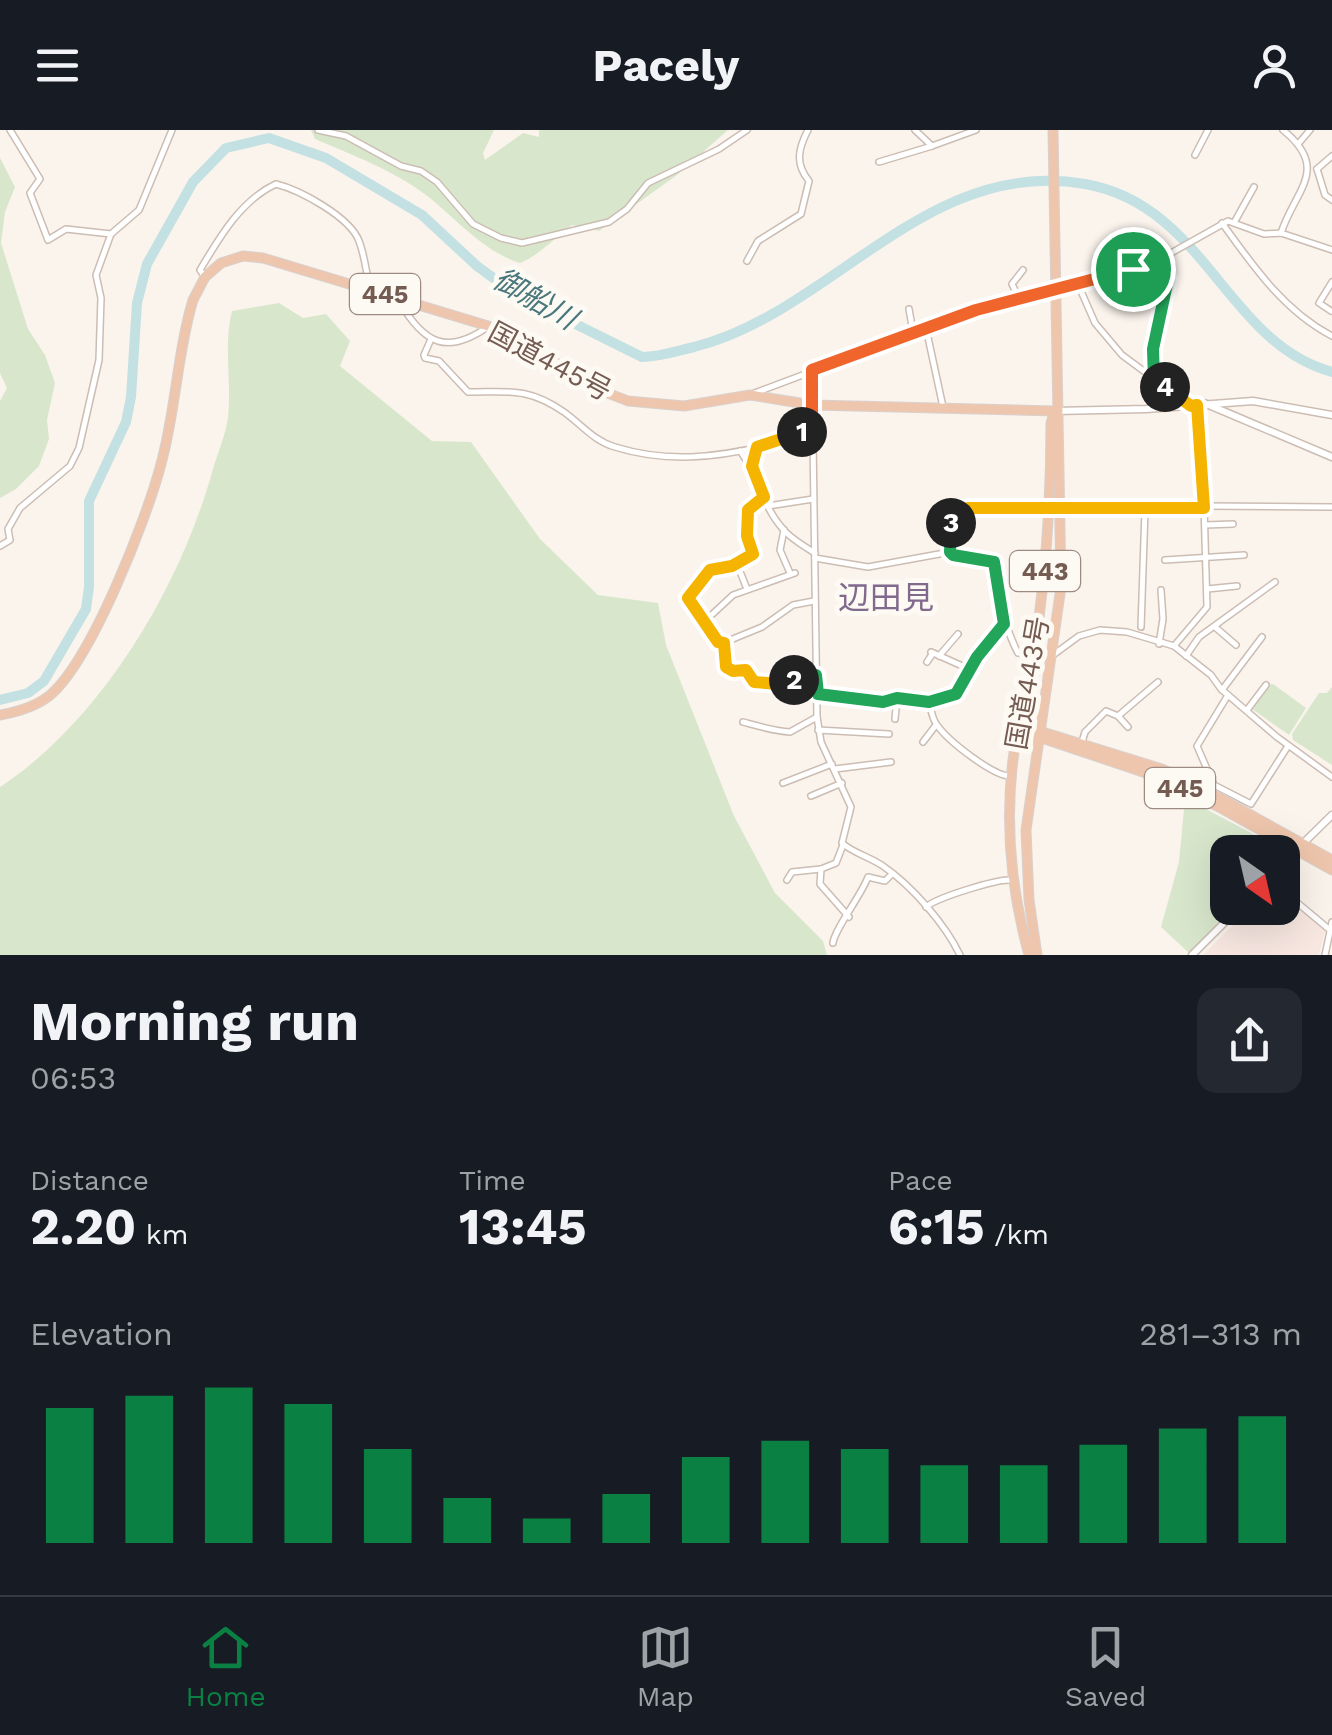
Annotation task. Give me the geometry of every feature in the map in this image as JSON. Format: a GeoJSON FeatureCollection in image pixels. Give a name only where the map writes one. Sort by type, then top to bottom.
{"type":"FeatureCollection","features":[{"type":"Feature","properties":{"kind":"highway","name":"国道443号"},"geometry":{"type":"LineString","coordinates":[[1038,955],[1028,878],[1028,806],[1061,587],[1056,510],[1053,134]]}},
{"type":"Feature","properties":{"kind":"highway","name":"国道445号"},"geometry":{"type":"LineString","coordinates":[[205,276],[222,263],[243,256],[281,262],[489,326],[531,345],[587,385],[628,401],[684,406],[750,396],[812,406],[1055,411]]}},
{"type":"Feature","properties":{"kind":"highway"},"geometry":{"type":"LineString","coordinates":[[0,715],[19,711],[51,695],[102,618],[161,464],[190,310],[205,276]]}},
{"type":"Feature","properties":{"kind":"highway","name":"国道443号"},"geometry":{"type":"LineString","coordinates":[[1029,955],[1011,880],[1011,776],[1056,510]]}},
{"type":"Feature","properties":{"kind":"highway"},"geometry":{"type":"LineString","coordinates":[[1034,655],[1053,655]]}},
{"type":"Feature","properties":{"kind":"highway","name":"445"},"geometry":{"type":"LineString","coordinates":[[1018,730],[1082,742],[1213,789],[1281,835]]}},
{"type":"Feature","properties":{"kind":"highway","name":"445"},"geometry":{"type":"LineString","coordinates":[[1040,734],[1148,774],[1276,835]]}},
{"type":"Feature","properties":{"kind":"highway"},"geometry":{"type":"LineString","coordinates":[[1010,804],[1028,806]]}},
{"type":"Feature","properties":{"kind":"highway","name":"445"},"geometry":{"type":"LineString","coordinates":[[1300,847],[1332,860]]}},
{"type":"Feature","properties":{"kind":"highway","name":"445"},"geometry":{"type":"LineString","coordinates":[[1300,848],[1332,870]]}},
{"type":"Feature","properties":{"kind":"highway"},"geometry":{"type":"LineString","coordinates":[[1011,880],[1028,878]]}},
{"type":"Feature","properties":{"kind":"street"},"geometry":{"type":"LineString","coordinates":[[10,130],[40,179],[30,193],[44,237],[48,240],[66,229],[111,234]]}},
{"type":"Feature","properties":{"kind":"street"},"geometry":{"type":"LineString","coordinates":[[0,546],[10,540],[8,528],[20,508],[70,466],[79,448],[99,360],[101,298],[96,275],[111,234],[139,210],[172,130]]}},
{"type":"Feature","properties":{"kind":"street"},"geometry":{"type":"LineString","coordinates":[[318,130],[346,136],[401,166],[421,171],[437,182],[473,224],[500,238],[522,243],[608,222],[626,209],[648,182],[719,149],[747,130]]}},
{"type":"Feature","properties":{"kind":"street"},"geometry":{"type":"LineString","coordinates":[[747,261],[758,241],[801,214],[809,182],[801,170],[798,147],[808,130]]}},
{"type":"Feature","properties":{"kind":"street"},"geometry":{"type":"LineString","coordinates":[[879,162],[976,130]]}},
{"type":"Feature","properties":{"kind":"street"},"geometry":{"type":"LineString","coordinates":[[1195,155],[1208,130]]}},
{"type":"Feature","properties":{"kind":"street"},"geometry":{"type":"LineString","coordinates":[[1281,233],[1302,194],[1307,156],[1284,130]]}},
{"type":"Feature","properties":{"kind":"street"},"geometry":{"type":"LineString","coordinates":[[1299,143],[1310,130]]}},
{"type":"Feature","properties":{"kind":"street"},"geometry":{"type":"LineString","coordinates":[[918,131],[932,146]]}},
{"type":"Feature","properties":{"kind":"street"},"geometry":{"type":"LineString","coordinates":[[1317,170],[1332,156]]}},
{"type":"Feature","properties":{"kind":"street"},"geometry":{"type":"LineString","coordinates":[[1306,167],[1317,170]]}},
{"type":"Feature","properties":{"kind":"street"},"geometry":{"type":"LineString","coordinates":[[1317,170],[1326,195],[1332,200]]}},
{"type":"Feature","properties":{"kind":"street"},"geometry":{"type":"LineString","coordinates":[[205,276],[200,270],[234,218],[253,198],[276,184],[302,192],[353,230],[360,243],[370,290]]}},
{"type":"Feature","properties":{"kind":"street"},"geometry":{"type":"LineString","coordinates":[[1235,221],[1254,187]]}},
{"type":"Feature","properties":{"kind":"street"},"geometry":{"type":"LineString","coordinates":[[750,396],[913,332],[1056,286],[1142,268],[1220,224],[1235,221],[1269,236],[1281,233],[1332,250]]}},
{"type":"Feature","properties":{"kind":"street"},"geometry":{"type":"LineString","coordinates":[[1220,224],[1281,297],[1305,320],[1332,336]]}},
{"type":"Feature","properties":{"kind":"street"},"geometry":{"type":"LineString","coordinates":[[1142,268],[1160,268],[1168,279],[1153,349],[1154,380]]}},
{"type":"Feature","properties":{"kind":"street"},"geometry":{"type":"LineString","coordinates":[[1018,299],[1012,284],[1023,270]]}},
{"type":"Feature","properties":{"kind":"street"},"geometry":{"type":"LineString","coordinates":[[1077,282],[1100,330],[1122,355],[1154,380],[1197,405],[1332,457]]}},
{"type":"Feature","properties":{"kind":"street"},"geometry":{"type":"LineString","coordinates":[[1332,282],[1318,303],[1332,311]]}},
{"type":"Feature","properties":{"kind":"street"},"geometry":{"type":"LineString","coordinates":[[398,299],[415,326],[438,342],[466,342],[489,326]]}},
{"type":"Feature","properties":{"kind":"street"},"geometry":{"type":"LineString","coordinates":[[909,308],[913,332]]}},
{"type":"Feature","properties":{"kind":"street"},"geometry":{"type":"LineString","coordinates":[[926,328],[944,410]]}},
{"type":"Feature","properties":{"kind":"street"},"geometry":{"type":"LineString","coordinates":[[431,339],[424,355],[440,361],[468,392],[515,390],[532,395],[565,413],[600,442],[614,447],[680,458],[708,458],[812,431]]}},
{"type":"Feature","properties":{"kind":"street"},"geometry":{"type":"LineString","coordinates":[[787,880],[792,872],[821,869],[836,862],[851,814],[850,800],[818,730],[812,370]]}},
{"type":"Feature","properties":{"kind":"street"},"geometry":{"type":"LineString","coordinates":[[1055,411],[1252,401],[1332,415]]}},
{"type":"Feature","properties":{"kind":"street"},"geometry":{"type":"LineString","coordinates":[[1174,646],[1206,611],[1197,405]]}},
{"type":"Feature","properties":{"kind":"street"},"geometry":{"type":"LineString","coordinates":[[752,466],[757,447]]}},
{"type":"Feature","properties":{"kind":"street"},"geometry":{"type":"LineString","coordinates":[[740,451],[752,466],[768,506],[784,530],[815,556],[868,568],[950,552],[958,557],[994,562],[1004,624],[1018,653],[1034,655]]}},
{"type":"Feature","properties":{"kind":"street"},"geometry":{"type":"LineString","coordinates":[[764,497],[748,510],[747,536],[753,554],[710,570],[688,598],[718,642],[724,643],[762,627],[793,605],[814,601]]}},
{"type":"Feature","properties":{"kind":"street"},"geometry":{"type":"LineString","coordinates":[[768,506],[813,499]]}},
{"type":"Feature","properties":{"kind":"street"},"geometry":{"type":"LineString","coordinates":[[950,552],[951,510],[1332,507]]}},
{"type":"Feature","properties":{"kind":"street"},"geometry":{"type":"LineString","coordinates":[[1141,627],[1146,510]]}},
{"type":"Feature","properties":{"kind":"street"},"geometry":{"type":"LineString","coordinates":[[1205,525],[1234,524]]}},
{"type":"Feature","properties":{"kind":"street"},"geometry":{"type":"LineString","coordinates":[[704,622],[747,588],[793,573],[780,550],[784,530]]}},
{"type":"Feature","properties":{"kind":"street"},"geometry":{"type":"LineString","coordinates":[[1165,560],[1244,555]]}},
{"type":"Feature","properties":{"kind":"street"},"geometry":{"type":"LineString","coordinates":[[736,563],[747,588]]}},
{"type":"Feature","properties":{"kind":"street"},"geometry":{"type":"LineString","coordinates":[[1186,656],[1200,637],[1275,582]]}},
{"type":"Feature","properties":{"kind":"street"},"geometry":{"type":"LineString","coordinates":[[1207,589],[1237,586]]}},
{"type":"Feature","properties":{"kind":"street"},"geometry":{"type":"LineString","coordinates":[[1159,644],[1163,618],[1161,590]]}},
{"type":"Feature","properties":{"kind":"street"},"geometry":{"type":"LineString","coordinates":[[1236,611],[1243,619]]}},
{"type":"Feature","properties":{"kind":"street"},"geometry":{"type":"LineString","coordinates":[[818,694],[883,702],[897,698],[929,702],[956,694],[969,669],[1004,624]]}},
{"type":"Feature","properties":{"kind":"street"},"geometry":{"type":"LineString","coordinates":[[1214,626],[1236,645]]}},
{"type":"Feature","properties":{"kind":"street"},"geometry":{"type":"LineString","coordinates":[[1053,655],[1079,636],[1100,630],[1126,632],[1174,646],[1211,675],[1225,693],[1332,778]]}},
{"type":"Feature","properties":{"kind":"street"},"geometry":{"type":"LineString","coordinates":[[927,662],[958,634]]}},
{"type":"Feature","properties":{"kind":"street"},"geometry":{"type":"LineString","coordinates":[[1262,637],[1225,693],[1197,746],[1213,789],[1251,804],[1288,745]]}},
{"type":"Feature","properties":{"kind":"street"},"geometry":{"type":"LineString","coordinates":[[724,643],[726,667],[746,670],[754,682],[779,684],[816,675]]}},
{"type":"Feature","properties":{"kind":"street"},"geometry":{"type":"LineString","coordinates":[[934,654],[969,669]]}},
{"type":"Feature","properties":{"kind":"street"},"geometry":{"type":"LineString","coordinates":[[1118,716],[1158,682]]}},
{"type":"Feature","properties":{"kind":"street"},"geometry":{"type":"LineString","coordinates":[[1247,710],[1266,684]]}},
{"type":"Feature","properties":{"kind":"street"},"geometry":{"type":"LineString","coordinates":[[895,719],[897,698]]}},
{"type":"Feature","properties":{"kind":"street"},"geometry":{"type":"LineString","coordinates":[[929,702],[936,725],[959,747],[998,776],[1011,776]]}},
{"type":"Feature","properties":{"kind":"street"},"geometry":{"type":"LineString","coordinates":[[1082,742],[1085,732],[1106,711],[1118,716],[1128,728]]}},
{"type":"Feature","properties":{"kind":"street"},"geometry":{"type":"LineString","coordinates":[[743,722],[756,728],[774,727],[790,732],[817,717]]}},
{"type":"Feature","properties":{"kind":"street"},"geometry":{"type":"LineString","coordinates":[[924,742],[936,725]]}},
{"type":"Feature","properties":{"kind":"street"},"geometry":{"type":"LineString","coordinates":[[818,730],[889,734]]}},
{"type":"Feature","properties":{"kind":"street"},"geometry":{"type":"LineString","coordinates":[[782,783],[834,766],[891,762]]}},
{"type":"Feature","properties":{"kind":"street"},"geometry":{"type":"LineString","coordinates":[[811,796],[842,783]]}},
{"type":"Feature","properties":{"kind":"street"},"geometry":{"type":"LineString","coordinates":[[1300,846],[1332,815]]}},
{"type":"Feature","properties":{"kind":"street"},"geometry":{"type":"LineString","coordinates":[[842,846],[892,874],[946,928],[960,955]]}},
{"type":"Feature","properties":{"kind":"street"},"geometry":{"type":"LineString","coordinates":[[821,869],[820,884],[848,917]]}},
{"type":"Feature","properties":{"kind":"street"},"geometry":{"type":"LineString","coordinates":[[833,943],[834,934],[848,917],[868,877],[885,881],[892,874]]}},
{"type":"Feature","properties":{"kind":"street"},"geometry":{"type":"LineString","coordinates":[[926,907],[940,897],[958,896],[989,882],[1011,880]]}},
{"type":"Feature","properties":{"kind":"street"},"geometry":{"type":"LineString","coordinates":[[1300,905],[1330,930]]}},
{"type":"Feature","properties":{"kind":"street"},"geometry":{"type":"LineString","coordinates":[[1325,955],[1332,922]]}},
{"type":"Feature","properties":{"kind":"street"},"geometry":{"type":"LineString","coordinates":[[1192,955],[1222,925]]}},
{"type":"Feature","properties":{"kind":"shaded area"},"geometry":{"type":"Polygon","coordinates":[[[1300,907],[1325,931],[1319,955],[1203,955],[1233,925],[1300,925],[1300,907]]]}},
{"type":"Feature","properties":{"kind":"green space"},"geometry":{"type":"Polygon","coordinates":[[[311,130],[494,130],[483,153],[485,160],[523,133],[539,137],[539,130],[728,130],[677,175],[599,231],[572,225],[520,263],[482,243],[413,186],[315,139],[311,130]]]}},
{"type":"Feature","properties":{"kind":"green space"},"geometry":{"type":"Polygon","coordinates":[[[0,158],[15,187],[5,212],[1,243],[28,329],[45,355],[55,383],[47,420],[49,439],[39,466],[16,489],[0,498],[0,401],[7,388],[0,373],[0,158]]]}},
{"type":"Feature","properties":{"kind":"green space"},"geometry":{"type":"Polygon","coordinates":[[[279,303],[303,318],[326,314],[350,341],[340,366],[432,441],[471,442],[540,539],[598,595],[658,603],[666,645],[734,816],[775,893],[823,941],[827,955],[0,955],[0,787],[72,725],[104,687],[159,603],[199,513],[226,430],[232,311],[279,303]]]}},
{"type":"Feature","properties":{"kind":"green space"},"geometry":{"type":"Polygon","coordinates":[[[1273,684],[1306,708],[1289,735],[1252,709],[1268,685],[1273,684]]]}},
{"type":"Feature","properties":{"kind":"green space"},"geometry":{"type":"Polygon","coordinates":[[[1332,687],[1332,765],[1293,740],[1292,734],[1319,693],[1327,693],[1332,687]]]}},
{"type":"Feature","properties":{"kind":"green space"},"geometry":{"type":"Polygon","coordinates":[[[1185,798],[1255,835],[1210,835],[1210,925],[1215,925],[1189,953],[1161,927],[1179,862],[1185,798]]]}},
{"type":"Feature","properties":{"kind":"waterway","name":"御船川"},"geometry":{"type":"LineString","coordinates":[[0,700],[28,693],[44,681],[86,609],[89,501],[126,422],[137,303],[147,264],[193,182],[226,148],[269,138],[326,158],[422,215],[477,266],[515,294],[642,357],[694,347],[744,329],[928,214],[977,193],[1028,182],[1085,184],[1126,197],[1160,218],[1266,333],[1296,356],[1332,372]]}},
{"type":"Feature","properties":{"kind":"district","name":"辺田見"},"geometry":{"type":"Point","coordinates":[886,598]}},
{"type":"Feature","properties":{"kind":"route"},"geometry":{"type":"LineString","coordinates":[[1160,268],[1168,279],[1153,349],[1153,377],[1191,406],[1197,405],[1204,508],[951,510],[950,552],[958,557],[994,562],[1004,624],[982,649],[960,689],[946,699],[929,702],[897,698],[883,702],[818,694],[816,675],[766,684],[751,680],[746,670],[726,667],[724,643],[718,642],[688,598],[710,570],[732,566],[753,554],[747,536],[748,510],[764,497],[752,466],[757,447],[773,444],[787,435],[812,431],[812,370],[976,310],[1056,286],[1133,269],[1160,268]]}}]}
